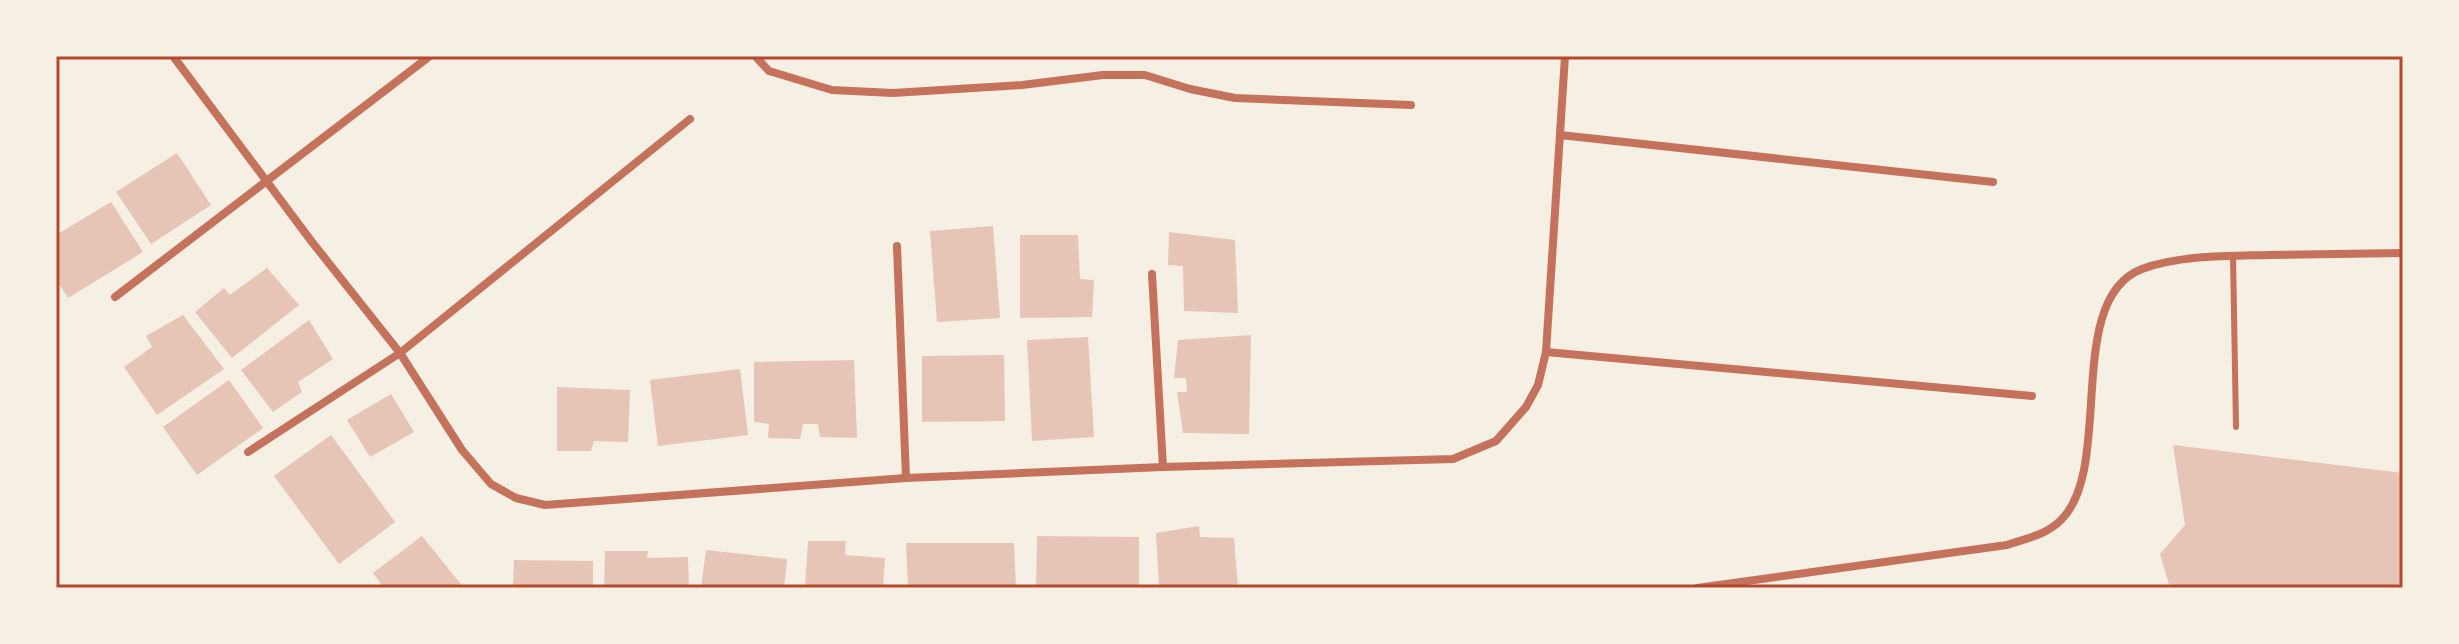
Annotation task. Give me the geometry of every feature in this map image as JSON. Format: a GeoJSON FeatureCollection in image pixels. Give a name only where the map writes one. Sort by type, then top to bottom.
{"type":"FeatureCollection","features":[{"type":"Feature","properties":{"kind":"street"},"geometry":{"type":"LineString","coordinates":[[173,56],[267,183],[400,353],[462,450],[491,484],[516,498],[545,505],[906,478],[1453,459],[1496,441],[1526,407],[1538,385],[1546,352],[1565,56]]}},
{"type":"Feature","properties":{"kind":"street"},"geometry":{"type":"LineString","coordinates":[[115,297],[430,56]]}},
{"type":"Feature","properties":{"kind":"street"},"geometry":{"type":"LineString","coordinates":[[755,56],[769,71],[832,90],[893,93],[1022,85],[1103,75],[1145,75],[1190,89],[1235,98],[1411,105]]}},
{"type":"Feature","properties":{"kind":"street"},"geometry":{"type":"LineString","coordinates":[[248,452],[400,353],[690,119]]}},
{"type":"Feature","properties":{"kind":"street"},"geometry":{"type":"LineString","coordinates":[[1560,135],[1993,182]]}},
{"type":"Feature","properties":{"kind":"street"},"geometry":{"type":"LineString","coordinates":[[897,246],[906,478]]}},
{"type":"Feature","properties":{"kind":"street"},"geometry":{"type":"LineString","coordinates":[[1697,588],[2007,545],[2046,533],[2064,518],[2075,498],[2086,456],[2098,329],[2111,295],[2124,280],[2142,269],[2186,259],[2403,253]]}},
{"type":"Feature","properties":{"kind":"street"},"geometry":{"type":"LineString","coordinates":[[1152,274],[1163,467]]}},
{"type":"Feature","properties":{"kind":"street"},"geometry":{"type":"LineString","coordinates":[[1546,352],[2032,396]]}},
{"type":"Feature","properties":{"kind":"lane"},"geometry":{"type":"LineString","coordinates":[[2233,256],[2236,427]]}},
{"type":"Feature","properties":{"kind":"building"},"geometry":{"type":"Polygon","coordinates":[[[177,153],[211,205],[151,244],[116,192],[177,153]]]}},
{"type":"Feature","properties":{"kind":"building"},"geometry":{"type":"Polygon","coordinates":[[[111,202],[143,252],[68,298],[56,279],[56,235],[111,202]]]}},
{"type":"Feature","properties":{"kind":"building"},"geometry":{"type":"Polygon","coordinates":[[[993,226],[1000,318],[937,322],[930,231],[993,226]]]}},
{"type":"Feature","properties":{"kind":"building"},"geometry":{"type":"Polygon","coordinates":[[[1169,232],[1235,240],[1238,313],[1184,311],[1183,266],[1168,265],[1169,232]]]}},
{"type":"Feature","properties":{"kind":"building"},"geometry":{"type":"Polygon","coordinates":[[[1020,235],[1078,235],[1080,279],[1094,280],[1092,317],[1020,318],[1020,235]]]}},
{"type":"Feature","properties":{"kind":"building"},"geometry":{"type":"Polygon","coordinates":[[[267,268],[299,305],[232,358],[195,312],[224,288],[230,295],[267,268]]]}},
{"type":"Feature","properties":{"kind":"building"},"geometry":{"type":"Polygon","coordinates":[[[183,315],[224,369],[157,415],[124,367],[152,347],[146,336],[183,315]]]}},
{"type":"Feature","properties":{"kind":"building"},"geometry":{"type":"Polygon","coordinates":[[[309,320],[333,359],[298,382],[302,392],[273,412],[241,370],[309,320]]]}},
{"type":"Feature","properties":{"kind":"building"},"geometry":{"type":"Polygon","coordinates":[[[1251,335],[1249,434],[1183,433],[1177,392],[1187,392],[1186,378],[1174,378],[1178,340],[1251,335]]]}},
{"type":"Feature","properties":{"kind":"building"},"geometry":{"type":"Polygon","coordinates":[[[1088,337],[1094,437],[1032,441],[1027,340],[1088,337]]]}},
{"type":"Feature","properties":{"kind":"building"},"geometry":{"type":"Polygon","coordinates":[[[1004,355],[1005,421],[922,422],[922,356],[1004,355]]]}},
{"type":"Feature","properties":{"kind":"building"},"geometry":{"type":"Polygon","coordinates":[[[854,360],[857,438],[820,437],[818,424],[803,424],[800,439],[768,438],[769,424],[754,422],[754,362],[854,360]]]}},
{"type":"Feature","properties":{"kind":"building"},"geometry":{"type":"Polygon","coordinates":[[[740,369],[748,435],[658,446],[650,380],[740,369]]]}},
{"type":"Feature","properties":{"kind":"building"},"geometry":{"type":"Polygon","coordinates":[[[229,380],[263,428],[197,475],[163,427],[229,380]]]}},
{"type":"Feature","properties":{"kind":"building"},"geometry":{"type":"Polygon","coordinates":[[[557,387],[630,390],[628,442],[594,441],[591,451],[557,451],[557,387]]]}},
{"type":"Feature","properties":{"kind":"building"},"geometry":{"type":"Polygon","coordinates":[[[391,394],[414,432],[370,457],[347,420],[391,394]]]}},
{"type":"Feature","properties":{"kind":"building"},"geometry":{"type":"Polygon","coordinates":[[[331,435],[395,522],[339,564],[274,476],[331,435]]]}},
{"type":"Feature","properties":{"kind":"building"},"geometry":{"type":"Polygon","coordinates":[[[2173,445],[2403,473],[2403,588],[2170,588],[2160,554],[2185,525],[2173,445]]]}},
{"type":"Feature","properties":{"kind":"building"},"geometry":{"type":"Polygon","coordinates":[[[1199,526],[1200,537],[1234,538],[1238,588],[1159,588],[1156,533],[1199,526]]]}},
{"type":"Feature","properties":{"kind":"building"},"geometry":{"type":"Polygon","coordinates":[[[422,536],[464,588],[384,588],[373,573],[422,536]]]}},
{"type":"Feature","properties":{"kind":"building"},"geometry":{"type":"Polygon","coordinates":[[[1037,536],[1139,537],[1139,588],[1036,588],[1037,536]]]}},
{"type":"Feature","properties":{"kind":"building"},"geometry":{"type":"Polygon","coordinates":[[[808,541],[846,541],[845,555],[885,558],[883,588],[805,588],[808,541]]]}},
{"type":"Feature","properties":{"kind":"building"},"geometry":{"type":"Polygon","coordinates":[[[906,543],[1014,543],[1016,588],[908,588],[906,543]]]}},
{"type":"Feature","properties":{"kind":"building"},"geometry":{"type":"Polygon","coordinates":[[[706,550],[787,559],[784,588],[701,588],[706,550]]]}},
{"type":"Feature","properties":{"kind":"building"},"geometry":{"type":"Polygon","coordinates":[[[605,551],[648,551],[647,558],[688,557],[689,588],[604,588],[605,551]]]}},
{"type":"Feature","properties":{"kind":"building"},"geometry":{"type":"Polygon","coordinates":[[[514,560],[593,561],[593,588],[513,588],[514,560]]]}}]}
